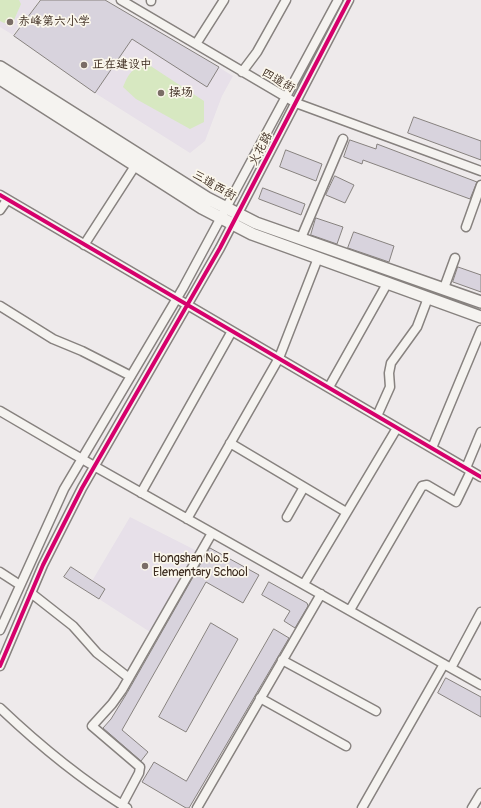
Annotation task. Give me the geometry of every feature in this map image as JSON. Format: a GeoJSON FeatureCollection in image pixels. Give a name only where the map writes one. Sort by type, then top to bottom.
{"type":"FeatureCollection","features":[{"type":"Feature","properties":{"kind":"main road","name":"三道西街"},"geometry":{"type":"LineString","coordinates":[[0,67],[226,209],[238,215],[481,302]]}},
{"type":"Feature","properties":{"kind":"main road"},"geometry":{"type":"LineString","coordinates":[[0,79],[135,166],[232,225],[252,234],[388,282],[481,317]]}},
{"type":"Feature","properties":{"kind":"street","name":"四道街"},"geometry":{"type":"LineString","coordinates":[[121,0],[285,98],[481,171]]}},
{"type":"Feature","properties":{"kind":"street"},"geometry":{"type":"LineString","coordinates":[[196,44],[224,0]]}},
{"type":"Feature","properties":{"kind":"street"},"geometry":{"type":"LineString","coordinates":[[242,72],[257,52],[286,0]]}},
{"type":"Feature","properties":{"kind":"street"},"geometry":{"type":"LineString","coordinates":[[0,630],[64,489],[176,299],[221,219],[338,0]]}},
{"type":"Feature","properties":{"kind":"street","name":"火花路"},"geometry":{"type":"LineString","coordinates":[[0,666],[43,565],[94,466],[188,305],[238,215],[349,0]]}},
{"type":"Feature","properties":{"kind":"street"},"geometry":{"type":"LineString","coordinates":[[301,238],[342,139]]}},
{"type":"Feature","properties":{"kind":"street"},"geometry":{"type":"LineString","coordinates":[[84,245],[135,166]]}},
{"type":"Feature","properties":{"kind":"street"},"geometry":{"type":"LineString","coordinates":[[466,227],[481,185]]}},
{"type":"Feature","properties":{"kind":"street"},"geometry":{"type":"LineString","coordinates":[[0,210],[4,198],[481,477]]}},
{"type":"Feature","properties":{"kind":"street"},"geometry":{"type":"LineString","coordinates":[[187,518],[279,358],[318,258]]}},
{"type":"Feature","properties":{"kind":"street"},"geometry":{"type":"LineString","coordinates":[[444,288],[455,258]]}},
{"type":"Feature","properties":{"kind":"street"},"geometry":{"type":"LineString","coordinates":[[329,388],[388,282]]}},
{"type":"Feature","properties":{"kind":"street"},"geometry":{"type":"LineString","coordinates":[[377,416],[390,387],[389,373],[391,363],[417,327],[428,298]]}},
{"type":"Feature","properties":{"kind":"street"},"geometry":{"type":"LineString","coordinates":[[0,306],[53,339],[82,350],[131,376]]}},
{"type":"Feature","properties":{"kind":"street"},"geometry":{"type":"LineString","coordinates":[[432,448],[481,330]]}},
{"type":"Feature","properties":{"kind":"street"},"geometry":{"type":"LineString","coordinates":[[141,493],[232,331]]}},
{"type":"Feature","properties":{"kind":"street"},"geometry":{"type":"LineString","coordinates":[[1,414],[481,685]]}},
{"type":"Feature","properties":{"kind":"street"},"geometry":{"type":"LineString","coordinates":[[304,584],[396,428]]}},
{"type":"Feature","properties":{"kind":"street"},"geometry":{"type":"LineString","coordinates":[[350,610],[422,486],[426,485],[456,502],[469,470],[481,432]]}},
{"type":"Feature","properties":{"kind":"street"},"geometry":{"type":"LineString","coordinates":[[230,443],[346,512]]}},
{"type":"Feature","properties":{"kind":"street"},"geometry":{"type":"LineString","coordinates":[[287,517],[304,487]]}},
{"type":"Feature","properties":{"kind":"street"},"geometry":{"type":"LineString","coordinates":[[0,708],[51,755],[90,785],[124,806],[139,773],[140,767],[92,726],[112,704],[129,678],[212,533]]}},
{"type":"Feature","properties":{"kind":"street"},"geometry":{"type":"LineString","coordinates":[[0,572],[20,586]]}},
{"type":"Feature","properties":{"kind":"street"},"geometry":{"type":"LineString","coordinates":[[31,593],[72,626],[97,653],[129,678]]}},
{"type":"Feature","properties":{"kind":"street"},"geometry":{"type":"LineString","coordinates":[[196,808],[321,594]]}},
{"type":"Feature","properties":{"kind":"street"},"geometry":{"type":"LineString","coordinates":[[362,808],[481,612]]}},
{"type":"Feature","properties":{"kind":"street"},"geometry":{"type":"LineString","coordinates":[[282,660],[376,711]]}},
{"type":"Feature","properties":{"kind":"street"},"geometry":{"type":"LineString","coordinates":[[260,698],[346,746]]}},
{"type":"Feature","properties":{"kind":"street"},"geometry":{"type":"LineString","coordinates":[[472,808],[481,792]]}},
{"type":"Feature","properties":{"kind":"shaded area","name":"赤峰第六小学"},"geometry":{"type":"Polygon","coordinates":[[[0,0],[39,0],[28,17],[25,15],[13,35],[0,27],[0,0]]]}},
{"type":"Feature","properties":{"kind":"shaded area"},"geometry":{"type":"Polygon","coordinates":[[[144,22],[233,76],[222,96],[205,141],[190,153],[95,93],[144,22]]]}},
{"type":"Feature","properties":{"kind":"shaded area","name":"Hongshan No.5 Elementary School"},"geometry":{"type":"Polygon","coordinates":[[[130,517],[197,551],[150,632],[99,599],[105,589],[92,581],[130,517]]]}},
{"type":"Feature","properties":{"kind":"green space"},"geometry":{"type":"Polygon","coordinates":[[[0,0],[19,0],[21,4],[14,20],[4,23],[0,21],[0,0]]]}},
{"type":"Feature","properties":{"kind":"green space","name":"操场"},"geometry":{"type":"Polygon","coordinates":[[[146,63],[204,101],[204,122],[190,129],[136,99],[123,87],[127,78],[132,72],[146,63]]]}},
{"type":"Feature","properties":{"kind":"building","name":"正在建设中"},"geometry":{"type":"Polygon","coordinates":[[[41,0],[105,0],[219,67],[207,87],[132,39],[95,93],[14,36],[41,0]]]}},
{"type":"Feature","properties":{"kind":"building"},"geometry":{"type":"Polygon","coordinates":[[[414,117],[481,141],[481,160],[408,133],[414,117]]]}},
{"type":"Feature","properties":{"kind":"building"},"geometry":{"type":"Polygon","coordinates":[[[350,140],[376,149],[377,144],[477,182],[470,199],[363,160],[362,164],[344,157],[350,140]]]}},
{"type":"Feature","properties":{"kind":"building"},"geometry":{"type":"Polygon","coordinates":[[[286,150],[322,164],[316,181],[280,167],[286,150]]]}},
{"type":"Feature","properties":{"kind":"building"},"geometry":{"type":"Polygon","coordinates":[[[335,176],[354,185],[345,203],[326,195],[335,176]]]}},
{"type":"Feature","properties":{"kind":"building"},"geometry":{"type":"Polygon","coordinates":[[[263,188],[305,204],[301,215],[259,199],[263,188]]]}},
{"type":"Feature","properties":{"kind":"building"},"geometry":{"type":"Polygon","coordinates":[[[316,218],[343,227],[337,244],[311,235],[316,218]]]}},
{"type":"Feature","properties":{"kind":"building"},"geometry":{"type":"Polygon","coordinates":[[[354,232],[394,246],[389,262],[348,248],[354,232]]]}},
{"type":"Feature","properties":{"kind":"building"},"geometry":{"type":"Polygon","coordinates":[[[458,267],[481,275],[481,292],[453,282],[458,267]]]}},
{"type":"Feature","properties":{"kind":"building"},"geometry":{"type":"Polygon","coordinates":[[[210,548],[259,575],[243,603],[206,582],[122,730],[148,752],[141,761],[103,728],[111,719],[127,693],[210,548]]]}},
{"type":"Feature","properties":{"kind":"building"},"geometry":{"type":"Polygon","coordinates":[[[71,567],[105,589],[99,599],[64,577],[71,567]]]}},
{"type":"Feature","properties":{"kind":"building"},"geometry":{"type":"Polygon","coordinates":[[[269,582],[307,603],[308,606],[295,628],[284,621],[290,611],[262,595],[269,582]]]}},
{"type":"Feature","properties":{"kind":"building"},"geometry":{"type":"Polygon","coordinates":[[[211,623],[238,639],[186,732],[159,717],[211,623]]]}},
{"type":"Feature","properties":{"kind":"building"},"geometry":{"type":"Polygon","coordinates":[[[274,629],[289,638],[189,808],[186,808],[142,782],[154,762],[186,781],[274,629]]]}},
{"type":"Feature","properties":{"kind":"building"},"geometry":{"type":"Polygon","coordinates":[[[446,678],[481,697],[481,717],[438,693],[446,678]]]}},
{"type":"Feature","properties":{"kind":"cycle path"},"geometry":{"type":"LineString","coordinates":[[0,666],[43,565],[82,488],[220,248],[349,0]]}},
{"type":"Feature","properties":{"kind":"cycle path"},"geometry":{"type":"LineString","coordinates":[[0,195],[481,477]]}},
{"type":"Feature","properties":{"kind":"place","name":"赤峰第六小学"},"geometry":{"type":"Point","coordinates":[10,22]}},
{"type":"Feature","properties":{"kind":"place","name":"正在建设中"},"geometry":{"type":"Point","coordinates":[84,65]}},
{"type":"Feature","properties":{"kind":"place","name":"操场"},"geometry":{"type":"Point","coordinates":[161,93]}},
{"type":"Feature","properties":{"kind":"place","name":"Hongshan No.5 Elementary School"},"geometry":{"type":"Point","coordinates":[145,566]}}]}
